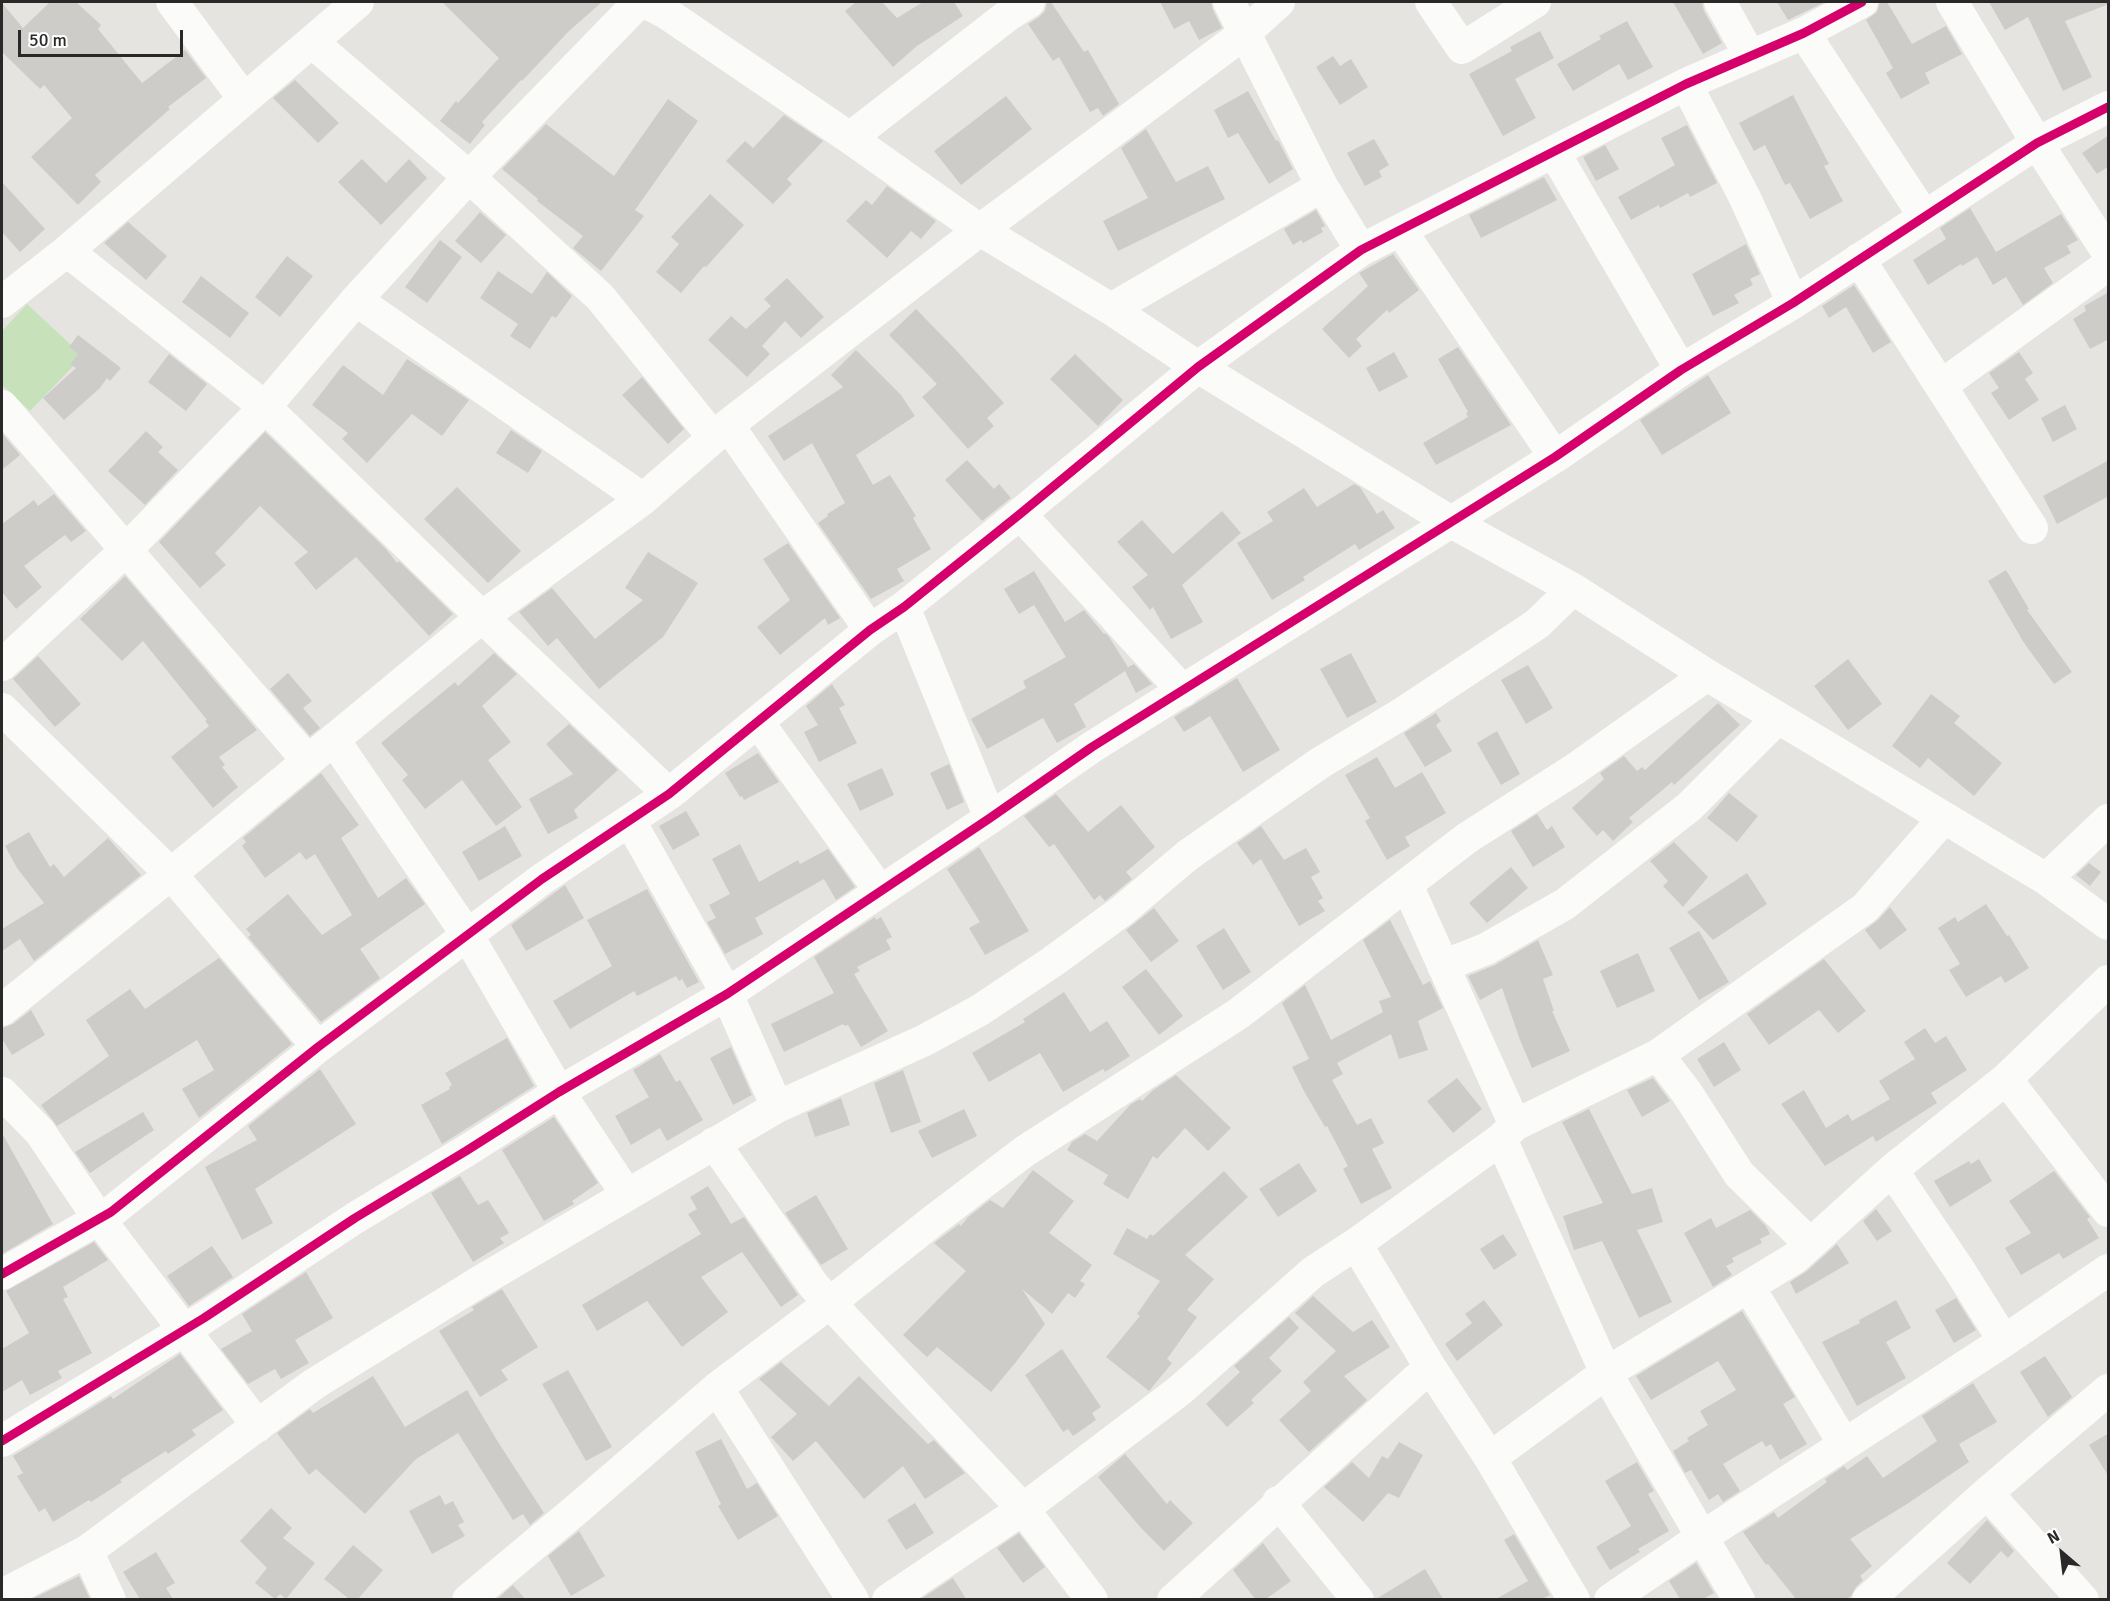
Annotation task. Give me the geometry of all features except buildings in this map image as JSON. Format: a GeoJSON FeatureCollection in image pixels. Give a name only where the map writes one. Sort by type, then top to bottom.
{"type":"FeatureCollection","features":[{"type":"Feature","properties":{"kind":"street"},"geometry":{"type":"LineString","coordinates":[[172,2],[244,99]]}},
{"type":"Feature","properties":{"kind":"street"},"geometry":{"type":"LineString","coordinates":[[2,302],[67,251],[358,2]]}},
{"type":"Feature","properties":{"kind":"street"},"geometry":{"type":"LineString","coordinates":[[1229,2],[1322,186],[1361,250]]}},
{"type":"Feature","properties":{"kind":"street"},"geometry":{"type":"LineString","coordinates":[[2,1010],[171,874],[482,617],[643,499],[721,431],[980,230],[1245,33],[1279,2]]}},
{"type":"Feature","properties":{"kind":"street"},"geometry":{"type":"LineString","coordinates":[[1431,2],[1462,48],[1535,2]]}},
{"type":"Feature","properties":{"kind":"street"},"geometry":{"type":"LineString","coordinates":[[1720,2],[1750,56]]}},
{"type":"Feature","properties":{"kind":"street"},"geometry":{"type":"LineString","coordinates":[[2,1274],[111,1212],[318,1047],[542,879],[669,794],[870,630],[904,607],[1020,514],[1198,367],[1361,250],[1686,84],[1804,33],[1862,2]]}},
{"type":"Feature","properties":{"kind":"street"},"geometry":{"type":"LineString","coordinates":[[1952,2],[2037,143],[2109,253]]}},
{"type":"Feature","properties":{"kind":"street"},"geometry":{"type":"LineString","coordinates":[[2,665],[126,551],[265,407],[357,300],[469,177],[658,4],[980,230],[1111,309],[1198,367],[1451,522],[1572,589],[1707,675],[2046,879],[2109,924]]}},
{"type":"Feature","properties":{"kind":"street"},"geometry":{"type":"LineString","coordinates":[[850,138],[1011,6]]}},
{"type":"Feature","properties":{"kind":"street"},"geometry":{"type":"LineString","coordinates":[[1804,33],[1924,216]]}},
{"type":"Feature","properties":{"kind":"street"},"geometry":{"type":"LineString","coordinates":[[312,42],[469,177],[600,297],[721,431],[870,630]]}},
{"type":"Feature","properties":{"kind":"street"},"geometry":{"type":"LineString","coordinates":[[1686,84],[1745,198],[1793,303]]}},
{"type":"Feature","properties":{"kind":"street"},"geometry":{"type":"LineString","coordinates":[[2,1441],[184,1330],[355,1218],[559,1092],[727,994],[1092,747],[1555,457],[1681,370],[1793,303],[2037,143],[2109,106]]}},
{"type":"Feature","properties":{"kind":"street"},"geometry":{"type":"LineString","coordinates":[[1554,152],[1681,370]]}},
{"type":"Feature","properties":{"kind":"street"},"geometry":{"type":"LineString","coordinates":[[1111,309],[1322,186]]}},
{"type":"Feature","properties":{"kind":"street"},"geometry":{"type":"LineString","coordinates":[[1401,231],[1555,457]]}},
{"type":"Feature","properties":{"kind":"street"},"geometry":{"type":"LineString","coordinates":[[67,251],[265,407],[669,794]]}},
{"type":"Feature","properties":{"kind":"street"},"geometry":{"type":"LineString","coordinates":[[1859,259],[2032,528]]}},
{"type":"Feature","properties":{"kind":"street"},"geometry":{"type":"LineString","coordinates":[[1942,385],[2109,265]]}},
{"type":"Feature","properties":{"kind":"street"},"geometry":{"type":"LineString","coordinates":[[357,300],[643,499]]}},
{"type":"Feature","properties":{"kind":"street"},"geometry":{"type":"LineString","coordinates":[[2,406],[308,761]]}},
{"type":"Feature","properties":{"kind":"street"},"geometry":{"type":"LineString","coordinates":[[1020,514],[1183,691]]}},
{"type":"Feature","properties":{"kind":"street"},"geometry":{"type":"LineString","coordinates":[[2,1595],[87,1551],[315,1384],[479,1282],[777,1107],[925,1040],[980,1010],[1061,956],[1124,910],[1188,855],[1310,769],[1398,716],[1537,624],[1572,589]]}},
{"type":"Feature","properties":{"kind":"street"},"geometry":{"type":"LineString","coordinates":[[904,607],[990,818]]}},
{"type":"Feature","properties":{"kind":"street"},"geometry":{"type":"LineString","coordinates":[[468,1599],[577,1509],[717,1388],[1025,1151],[1238,1014],[1467,838],[1575,769],[1707,675]]}},
{"type":"Feature","properties":{"kind":"street"},"geometry":{"type":"LineString","coordinates":[[2,709],[171,874],[318,1047]]}},
{"type":"Feature","properties":{"kind":"street"},"geometry":{"type":"LineString","coordinates":[[1443,966],[1486,950],[1565,904],[1689,807],[1778,718]]}},
{"type":"Feature","properties":{"kind":"street"},"geometry":{"type":"LineString","coordinates":[[758,722],[880,891]]}},
{"type":"Feature","properties":{"kind":"street"},"geometry":{"type":"LineString","coordinates":[[334,740],[468,936],[559,1092],[627,1195]]}},
{"type":"Feature","properties":{"kind":"street"},"geometry":{"type":"LineString","coordinates":[[888,1599],[1023,1509],[1179,1391],[1313,1272],[1356,1244],[1508,1132],[1658,1055],[1865,908],[1944,818]]}},
{"type":"Feature","properties":{"kind":"street"},"geometry":{"type":"LineString","coordinates":[[2046,879],[2109,820]]}},
{"type":"Feature","properties":{"kind":"street"},"geometry":{"type":"LineString","coordinates":[[630,821],[727,994],[777,1107]]}},
{"type":"Feature","properties":{"kind":"street"},"geometry":{"type":"LineString","coordinates":[[1407,885],[1443,966],[1606,1373],[1740,1599]]}},
{"type":"Feature","properties":{"kind":"street"},"geometry":{"type":"LineString","coordinates":[[1490,1458],[1606,1373],[1795,1258],[1892,1170],[2006,1079],[2109,981]]}},
{"type":"Feature","properties":{"kind":"street"},"geometry":{"type":"LineString","coordinates":[[1658,1055],[1688,1093],[1739,1174],[1810,1244]]}},
{"type":"Feature","properties":{"kind":"street"},"geometry":{"type":"LineString","coordinates":[[2006,1079],[2109,1211]]}},
{"type":"Feature","properties":{"kind":"street"},"geometry":{"type":"LineString","coordinates":[[2,1093],[40,1132],[99,1219],[258,1426]]}},
{"type":"Feature","properties":{"kind":"street"},"geometry":{"type":"LineString","coordinates":[[714,1143],[814,1286],[1023,1509],[1092,1599]]}},
{"type":"Feature","properties":{"kind":"street"},"geometry":{"type":"LineString","coordinates":[[1892,1170],[1960,1270],[2004,1341]]}},
{"type":"Feature","properties":{"kind":"street"},"geometry":{"type":"LineString","coordinates":[[1356,1244],[1430,1367],[1490,1458],[1574,1599]]}},
{"type":"Feature","properties":{"kind":"street"},"geometry":{"type":"LineString","coordinates":[[1610,1599],[2109,1270]]}},
{"type":"Feature","properties":{"kind":"street"},"geometry":{"type":"LineString","coordinates":[[1749,1287],[1844,1444]]}},
{"type":"Feature","properties":{"kind":"street"},"geometry":{"type":"LineString","coordinates":[[1173,1599],[1430,1367]]}},
{"type":"Feature","properties":{"kind":"street"},"geometry":{"type":"LineString","coordinates":[[717,1388],[853,1599]]}},
{"type":"Feature","properties":{"kind":"street"},"geometry":{"type":"LineString","coordinates":[[1868,1599],[1987,1493],[2109,1390]]}},
{"type":"Feature","properties":{"kind":"street"},"geometry":{"type":"LineString","coordinates":[[1987,1493],[2083,1599]]}},
{"type":"Feature","properties":{"kind":"street"},"geometry":{"type":"LineString","coordinates":[[1278,1502],[1358,1599]]}},
{"type":"Feature","properties":{"kind":"street"},"geometry":{"type":"LineString","coordinates":[[87,1551],[110,1599]]}},
{"type":"Feature","properties":{"kind":"green space"},"geometry":{"type":"Polygon","coordinates":[[[27,304],[83,356],[30,411],[2,385],[2,331],[27,304]]]}},
{"type":"Feature","properties":{"kind":"cycle path"},"geometry":{"type":"LineString","coordinates":[[2,1274],[111,1212],[318,1047],[542,879],[669,794],[870,630],[904,607],[1020,514],[1198,367],[1361,250],[1686,84],[1804,33],[1862,2]]}},
{"type":"Feature","properties":{"kind":"cycle path"},"geometry":{"type":"LineString","coordinates":[[2,1441],[204,1318],[355,1218],[559,1092],[727,994],[1092,747],[1555,457],[1681,370],[1793,303],[2037,143],[2108,107]]}}]}
